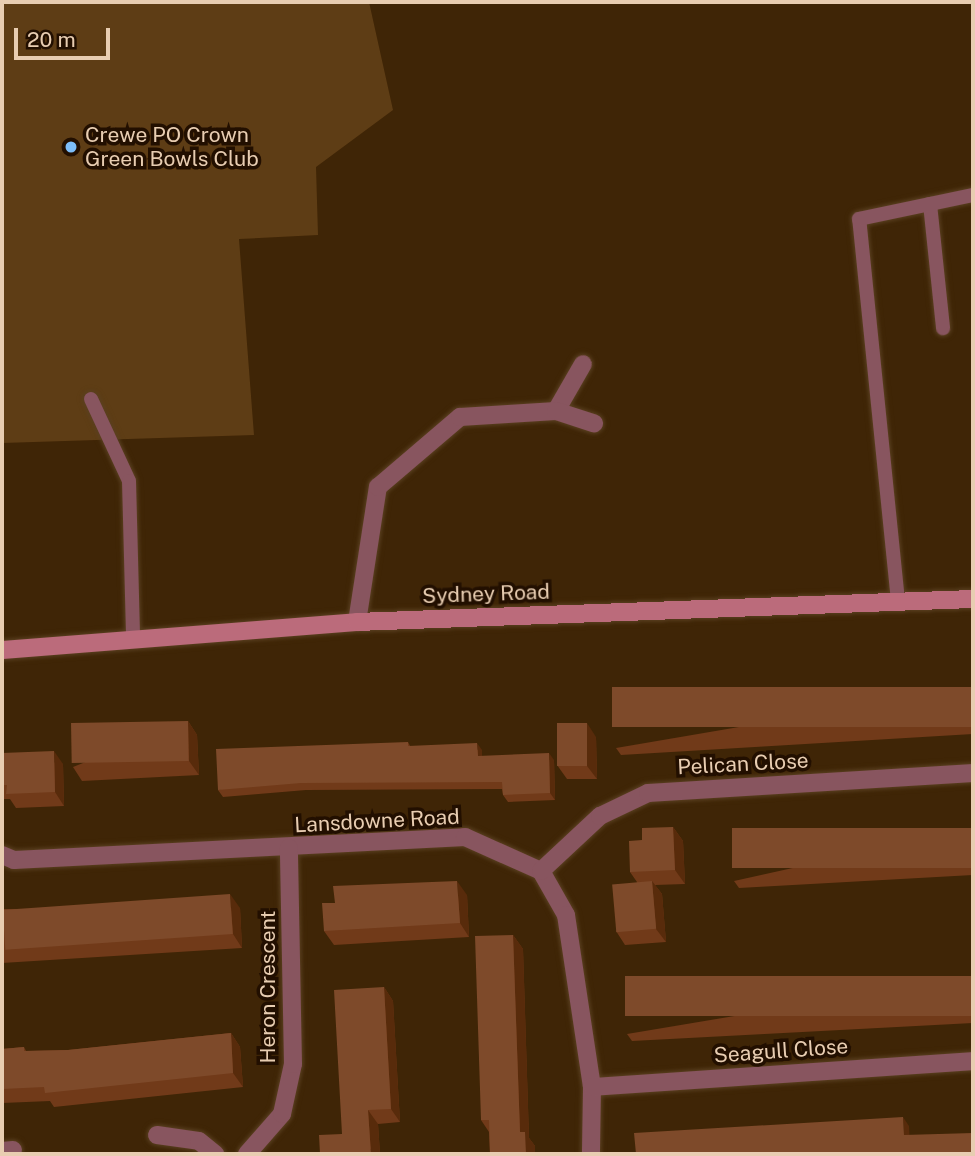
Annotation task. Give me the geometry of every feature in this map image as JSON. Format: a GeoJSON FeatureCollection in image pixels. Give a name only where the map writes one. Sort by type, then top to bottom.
{"type":"FeatureCollection","features":[{"type":"Feature","properties":{"kind":"street"},"geometry":{"type":"LineString","coordinates":[[556,411],[583,364]]}},
{"type":"Feature","properties":{"kind":"street"},"geometry":{"type":"LineString","coordinates":[[356,622],[378,487],[460,417],[556,411],[594,423]]}},
{"type":"Feature","properties":{"kind":"street","name":"Sydney Road"},"geometry":{"type":"LineString","coordinates":[[2,650],[356,622],[973,599]]}},
{"type":"Feature","properties":{"kind":"street","name":"Pelican Close"},"geometry":{"type":"LineString","coordinates":[[541,871],[600,816],[648,793],[973,773]]}},
{"type":"Feature","properties":{"kind":"street","name":"Lansdowne Road"},"geometry":{"type":"LineString","coordinates":[[2,855],[14,860],[465,838],[541,871]]}},
{"type":"Feature","properties":{"kind":"street","name":"Heron Crescent"},"geometry":{"type":"LineString","coordinates":[[247,1154],[282,1114],[293,1064],[289,848]]}},
{"type":"Feature","properties":{"kind":"street"},"geometry":{"type":"LineString","coordinates":[[541,871],[566,915],[592,1087],[591,1154]]}},
{"type":"Feature","properties":{"kind":"street","name":"Seagull Close"},"geometry":{"type":"LineString","coordinates":[[592,1087],[973,1061]]}},
{"type":"Feature","properties":{"kind":"street"},"geometry":{"type":"LineString","coordinates":[[157,1135],[200,1141],[215,1154]]}},
{"type":"Feature","properties":{"kind":"lane"},"geometry":{"type":"LineString","coordinates":[[898,601],[859,219],[973,194]]}},
{"type":"Feature","properties":{"kind":"lane"},"geometry":{"type":"LineString","coordinates":[[930,204],[943,328]]}},
{"type":"Feature","properties":{"kind":"lane"},"geometry":{"type":"LineString","coordinates":[[91,399],[130,481],[133,639]]}},
{"type":"Feature","properties":{"kind":"shaded area"},"geometry":{"type":"Polygon","coordinates":[[[2,2],[369,2],[393,110],[316,167],[318,235],[239,239],[254,435],[2,443],[2,2]]]}},
{"type":"Feature","properties":{"kind":"building"},"geometry":{"type":"Polygon","coordinates":[[[612,687],[973,687],[973,727],[612,727],[612,687]]]}},
{"type":"Feature","properties":{"kind":"building"},"geometry":{"type":"Polygon","coordinates":[[[188,721],[189,761],[72,763],[71,723],[188,721]]]}},
{"type":"Feature","properties":{"kind":"building"},"geometry":{"type":"Polygon","coordinates":[[[557,723],[587,723],[587,766],[557,766],[557,723]]]}},
{"type":"Feature","properties":{"kind":"building"},"geometry":{"type":"Polygon","coordinates":[[[408,742],[408,746],[477,743],[478,756],[549,753],[550,793],[503,795],[502,782],[301,783],[218,790],[216,749],[408,742]]]}},
{"type":"Feature","properties":{"kind":"building"},"geometry":{"type":"Polygon","coordinates":[[[54,751],[55,792],[6,794],[7,785],[2,785],[2,753],[54,751]]]}},
{"type":"Feature","properties":{"kind":"building"},"geometry":{"type":"Polygon","coordinates":[[[673,827],[675,870],[630,872],[629,841],[642,840],[642,828],[673,827]]]}},
{"type":"Feature","properties":{"kind":"building"},"geometry":{"type":"Polygon","coordinates":[[[732,828],[973,828],[973,868],[732,868],[732,828]]]}},
{"type":"Feature","properties":{"kind":"building"},"geometry":{"type":"Polygon","coordinates":[[[457,881],[460,923],[324,931],[322,903],[335,903],[333,886],[457,881]]]}},
{"type":"Feature","properties":{"kind":"building"},"geometry":{"type":"Polygon","coordinates":[[[652,881],[656,929],[616,932],[612,884],[652,881]]]}},
{"type":"Feature","properties":{"kind":"building"},"geometry":{"type":"Polygon","coordinates":[[[230,894],[233,934],[5,950],[3,910],[230,894]]]}},
{"type":"Feature","properties":{"kind":"building"},"geometry":{"type":"Polygon","coordinates":[[[513,935],[520,1132],[525,1132],[526,1154],[490,1154],[489,1120],[481,1120],[475,936],[513,935]]]}},
{"type":"Feature","properties":{"kind":"building"},"geometry":{"type":"Polygon","coordinates":[[[625,976],[973,976],[973,1016],[625,1016],[625,976]]]}},
{"type":"Feature","properties":{"kind":"building"},"geometry":{"type":"Polygon","coordinates":[[[384,987],[391,1109],[368,1110],[371,1154],[320,1154],[319,1135],[342,1134],[334,990],[384,987]]]}},
{"type":"Feature","properties":{"kind":"building"},"geometry":{"type":"Polygon","coordinates":[[[231,1033],[233,1073],[45,1093],[44,1087],[2,1089],[2,1049],[24,1047],[24,1051],[68,1050],[231,1033]]]}},
{"type":"Feature","properties":{"kind":"building"},"geometry":{"type":"Polygon","coordinates":[[[903,1117],[904,1135],[973,1133],[973,1154],[636,1154],[634,1133],[903,1117]]]}},
{"type":"Feature","properties":{"kind":"place","name":"Crewe PO Crown Green Bowls Club"},"geometry":{"type":"Point","coordinates":[71,147]}}]}
